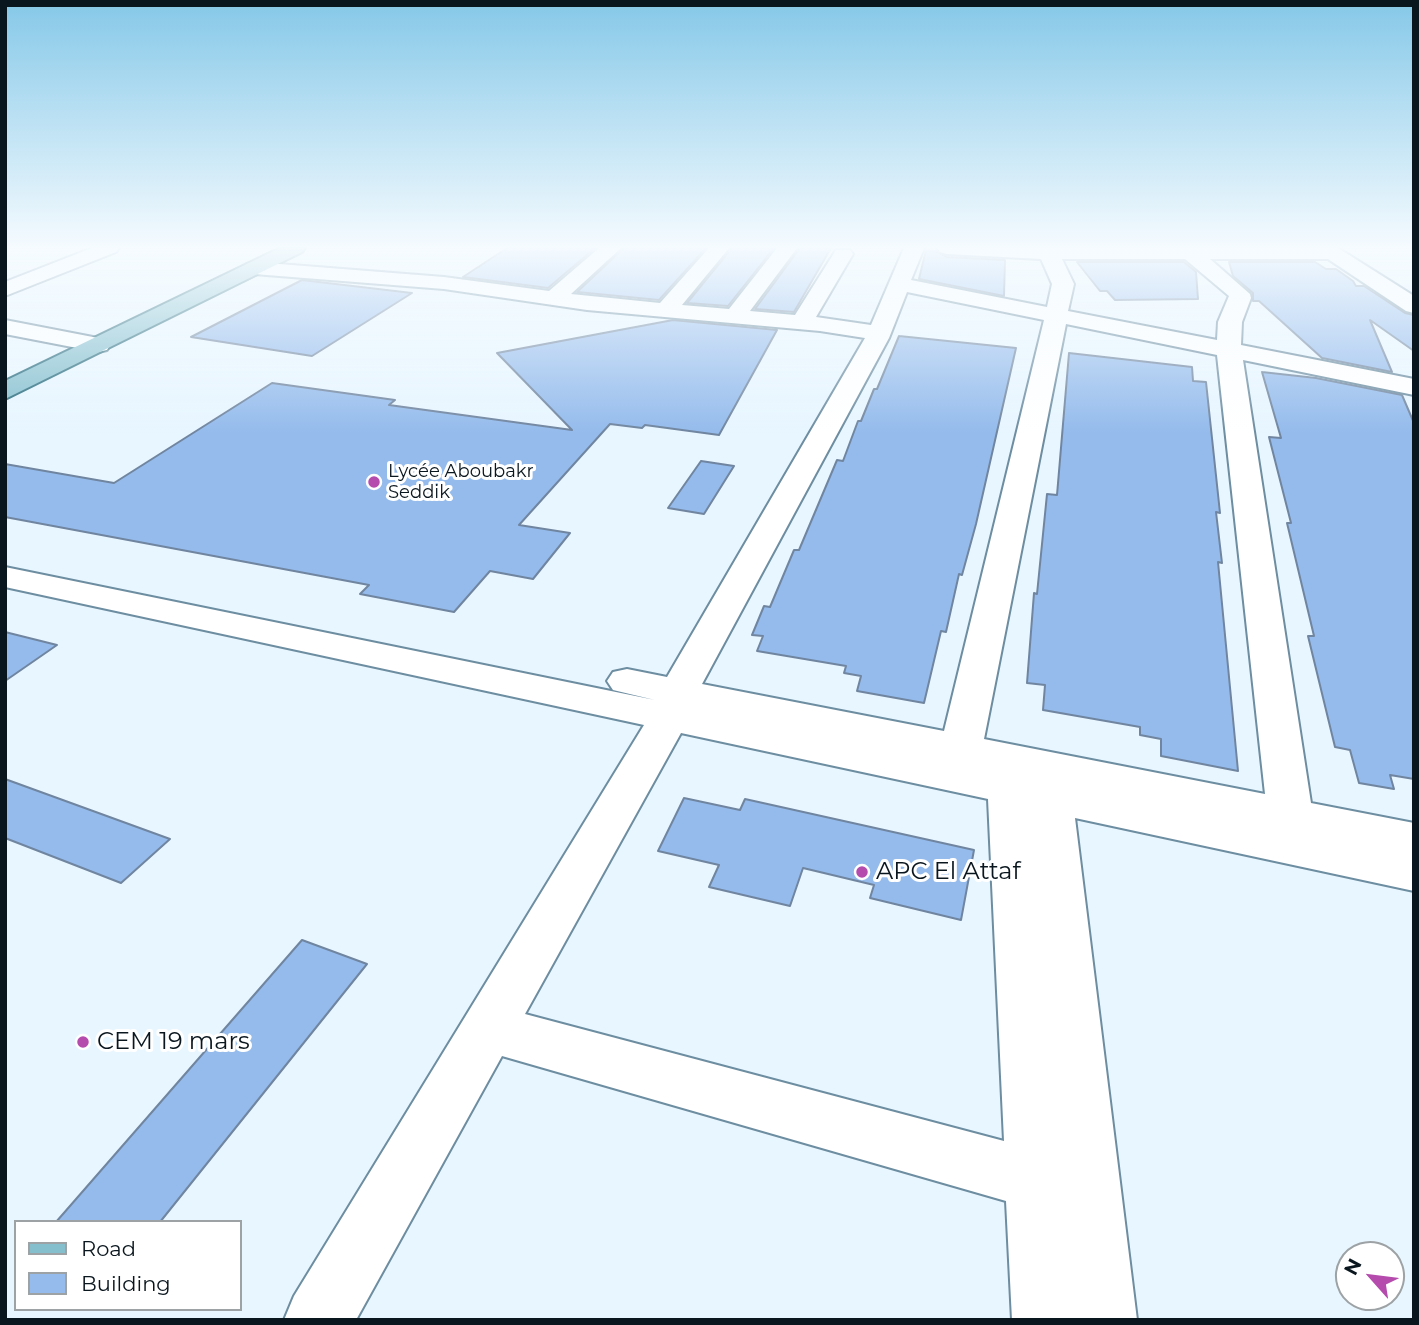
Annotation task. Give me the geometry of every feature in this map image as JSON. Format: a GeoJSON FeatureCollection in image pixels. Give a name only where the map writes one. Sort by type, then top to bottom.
{"type":"FeatureCollection","features":[{"type":"Feature","properties":{"kind":"main road"},"geometry":{"type":"LineString","coordinates":[[5,391],[169,310]]}},
{"type":"Feature","properties":{"kind":"street"},"geometry":{"type":"LineString","coordinates":[[666,310],[879,333]]}},
{"type":"Feature","properties":{"kind":"street"},"geometry":{"type":"LineString","coordinates":[[735,316],[740,310]]}},
{"type":"Feature","properties":{"kind":"street"},"geometry":{"type":"LineString","coordinates":[[801,323],[809,310]]}},
{"type":"Feature","properties":{"kind":"street"},"geometry":{"type":"LineString","coordinates":[[318,1320],[673,704],[879,333],[888,310]]}},
{"type":"Feature","properties":{"kind":"street"},"geometry":{"type":"LineString","coordinates":[[1037,310],[1055,316],[1414,387]]}},
{"type":"Feature","properties":{"kind":"street"},"geometry":{"type":"LineString","coordinates":[[1046,1320],[1015,772],[1057,310]]}},
{"type":"Feature","properties":{"kind":"street"},"geometry":{"type":"LineString","coordinates":[[1235,310],[1230,322],[1229,351],[1290,816]]}},
{"type":"Feature","properties":{"kind":"street"},"geometry":{"type":"LineString","coordinates":[[5,327],[98,345]]}},
{"type":"Feature","properties":{"kind":"street"},"geometry":{"type":"LineString","coordinates":[[5,553],[673,704],[1015,772],[1414,873]]}},
{"type":"Feature","properties":{"kind":"street"},"geometry":{"type":"LineString","coordinates":[[5,578],[673,704],[1015,772],[1290,816],[1414,841]]}},
{"type":"Feature","properties":{"kind":"street"},"geometry":{"type":"LineString","coordinates":[[1015,772],[1103,1320]]}},
{"type":"Feature","properties":{"kind":"street"},"geometry":{"type":"LineString","coordinates":[[488,1028],[1037,1180]]}},
{"type":"Feature","properties":{"kind":"building"},"geometry":{"type":"Polygon","coordinates":[[[244,310],[385,310],[312,356],[191,337],[244,310]]]}},
{"type":"Feature","properties":{"kind":"building"},"geometry":{"type":"Polygon","coordinates":[[[766,310],[795,310],[794,312],[766,310]]]}},
{"type":"Feature","properties":{"kind":"building"},"geometry":{"type":"Polygon","coordinates":[[[1269,310],[1400,310],[1414,315],[1414,351],[1370,320],[1392,372],[1322,358],[1269,310]]]}},
{"type":"Feature","properties":{"kind":"building"},"geometry":{"type":"Polygon","coordinates":[[[673,320],[777,330],[719,435],[645,425],[642,428],[610,424],[519,525],[570,533],[533,579],[490,571],[454,612],[360,594],[369,585],[5,517],[5,464],[114,483],[272,383],[395,400],[389,405],[572,430],[497,353],[673,320]]]}},
{"type":"Feature","properties":{"kind":"building"},"geometry":{"type":"Polygon","coordinates":[[[899,336],[1016,348],[976,524],[962,575],[959,574],[946,632],[941,631],[924,703],[857,691],[861,676],[844,673],[846,666],[757,651],[763,636],[752,635],[764,606],[770,607],[794,550],[799,550],[837,460],[843,461],[858,421],[861,421],[874,389],[877,389],[899,336]]]}},
{"type":"Feature","properties":{"kind":"building"},"geometry":{"type":"Polygon","coordinates":[[[1069,353],[1192,367],[1193,381],[1206,382],[1220,513],[1216,512],[1222,563],[1218,562],[1238,771],[1161,756],[1161,739],[1140,735],[1140,727],[1043,710],[1045,685],[1027,683],[1034,593],[1037,594],[1047,494],[1057,495],[1069,353]]]}},
{"type":"Feature","properties":{"kind":"building"},"geometry":{"type":"Polygon","coordinates":[[[1262,372],[1316,378],[1402,395],[1414,423],[1414,779],[1390,775],[1394,789],[1359,783],[1350,750],[1335,747],[1308,636],[1314,636],[1287,523],[1291,523],[1269,437],[1281,438],[1262,372]]]}},
{"type":"Feature","properties":{"kind":"building"},"geometry":{"type":"Polygon","coordinates":[[[701,461],[734,466],[704,514],[668,508],[701,461]]]}},
{"type":"Feature","properties":{"kind":"building"},"geometry":{"type":"Polygon","coordinates":[[[5,632],[57,645],[5,681],[5,632]]]}},
{"type":"Feature","properties":{"kind":"building"},"geometry":{"type":"Polygon","coordinates":[[[5,779],[170,839],[121,883],[5,838],[5,779]]]}},
{"type":"Feature","properties":{"kind":"building"},"geometry":{"type":"Polygon","coordinates":[[[684,798],[740,810],[745,799],[974,850],[961,920],[870,898],[874,885],[803,868],[790,906],[709,887],[719,865],[658,851],[684,798]]]}},
{"type":"Feature","properties":{"kind":"building"},"geometry":{"type":"Polygon","coordinates":[[[302,940],[367,964],[162,1220],[58,1220],[302,940]]]}},
{"type":"Feature","properties":{"kind":"place","name":"Lycée Aboubakr Seddik"},"geometry":{"type":"Point","coordinates":[374,482]}},
{"type":"Feature","properties":{"kind":"place","name":"APC El Attaf"},"geometry":{"type":"Point","coordinates":[862,872]}},
{"type":"Feature","properties":{"kind":"place","name":"CEM 19 mars"},"geometry":{"type":"Point","coordinates":[83,1042]}}]}
